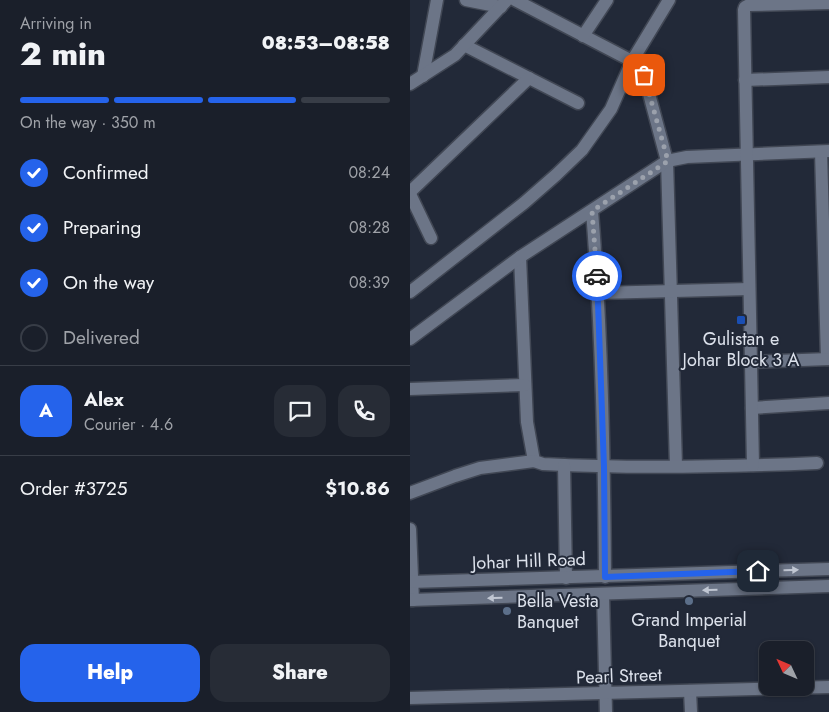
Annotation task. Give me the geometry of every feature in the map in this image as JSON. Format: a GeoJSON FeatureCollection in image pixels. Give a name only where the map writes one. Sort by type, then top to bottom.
{"type":"FeatureCollection","features":[{"type":"Feature","properties":{"kind":"street"},"geometry":{"type":"LineString","coordinates":[[423,76],[436,0]]}},
{"type":"Feature","properties":{"kind":"street"},"geometry":{"type":"LineString","coordinates":[[466,0],[504,4]]}},
{"type":"Feature","properties":{"kind":"street"},"geometry":{"type":"LineString","coordinates":[[515,0],[632,61],[644,75],[668,161],[676,466]]}},
{"type":"Feature","properties":{"kind":"street"},"geometry":{"type":"LineString","coordinates":[[583,36],[607,0]]}},
{"type":"Feature","properties":{"kind":"street"},"geometry":{"type":"LineString","coordinates":[[410,292],[524,203],[582,150],[610,109],[632,61],[669,0]]}},
{"type":"Feature","properties":{"kind":"street"},"geometry":{"type":"LineString","coordinates":[[753,465],[744,10],[745,6],[749,5],[829,3]]}},
{"type":"Feature","properties":{"kind":"street"},"geometry":{"type":"LineString","coordinates":[[410,84],[444,63],[504,4]]}},
{"type":"Feature","properties":{"kind":"street"},"geometry":{"type":"LineString","coordinates":[[464,45],[578,103]]}},
{"type":"Feature","properties":{"kind":"street"},"geometry":{"type":"LineString","coordinates":[[745,80],[829,77]]}},
{"type":"Feature","properties":{"kind":"street"},"geometry":{"type":"LineString","coordinates":[[431,238],[410,193],[528,78]]}},
{"type":"Feature","properties":{"kind":"street"},"geometry":{"type":"LineString","coordinates":[[410,339],[520,257],[668,161],[687,157],[825,152],[828,359],[751,362]]}},
{"type":"Feature","properties":{"kind":"street"},"geometry":{"type":"LineString","coordinates":[[592,211],[599,293],[605,577]]}},
{"type":"Feature","properties":{"kind":"street"},"geometry":{"type":"LineString","coordinates":[[520,257],[526,422],[534,461]]}},
{"type":"Feature","properties":{"kind":"street"},"geometry":{"type":"LineString","coordinates":[[599,293],[749,289]]}},
{"type":"Feature","properties":{"kind":"street"},"geometry":{"type":"LineString","coordinates":[[410,389],[525,385]]}},
{"type":"Feature","properties":{"kind":"street"},"geometry":{"type":"LineString","coordinates":[[752,408],[829,403]]}},
{"type":"Feature","properties":{"kind":"street"},"geometry":{"type":"LineString","coordinates":[[410,494],[480,468],[534,461],[544,464],[604,467],[817,463]]}},
{"type":"Feature","properties":{"kind":"street"},"geometry":{"type":"LineString","coordinates":[[564,465],[566,578]]}},
{"type":"Feature","properties":{"kind":"street"},"geometry":{"type":"LineString","coordinates":[[410,529],[412,600]]}},
{"type":"Feature","properties":{"kind":"street","name":"Johar Hill Road"},"geometry":{"type":"LineString","coordinates":[[411,582],[829,569]]}},
{"type":"Feature","properties":{"kind":"street","name":"Johar Hill Road"},"geometry":{"type":"LineString","coordinates":[[412,600],[829,586]]}},
{"type":"Feature","properties":{"kind":"street"},"geometry":{"type":"LineString","coordinates":[[603,594],[606,712]]}},
{"type":"Feature","properties":{"kind":"street","name":"Pearl Street"},"geometry":{"type":"LineString","coordinates":[[410,698],[829,687]]}},
{"type":"Feature","properties":{"kind":"street"},"geometry":{"type":"LineString","coordinates":[[690,691],[692,712]]}},
{"type":"Feature","properties":{"kind":"way so far"},"geometry":{"type":"LineString","coordinates":[[597,276],[592,211],[668,161],[644,75]]}},
{"type":"Feature","properties":{"kind":"place","name":"Gulistan e Johar Block 3 A"},"geometry":{"type":"Point","coordinates":[741,320]}},
{"type":"Feature","properties":{"kind":"place","name":"Grand Imperial Banquet"},"geometry":{"type":"Point","coordinates":[689,601]}},
{"type":"Feature","properties":{"kind":"place","name":"Bella Vesta Banquet"},"geometry":{"type":"Point","coordinates":[507,611]}},
{"type":"Feature","properties":{"kind":"route"},"geometry":{"type":"LineString","coordinates":[[597,276],[604,467],[605,577],[758,571]]}}]}
